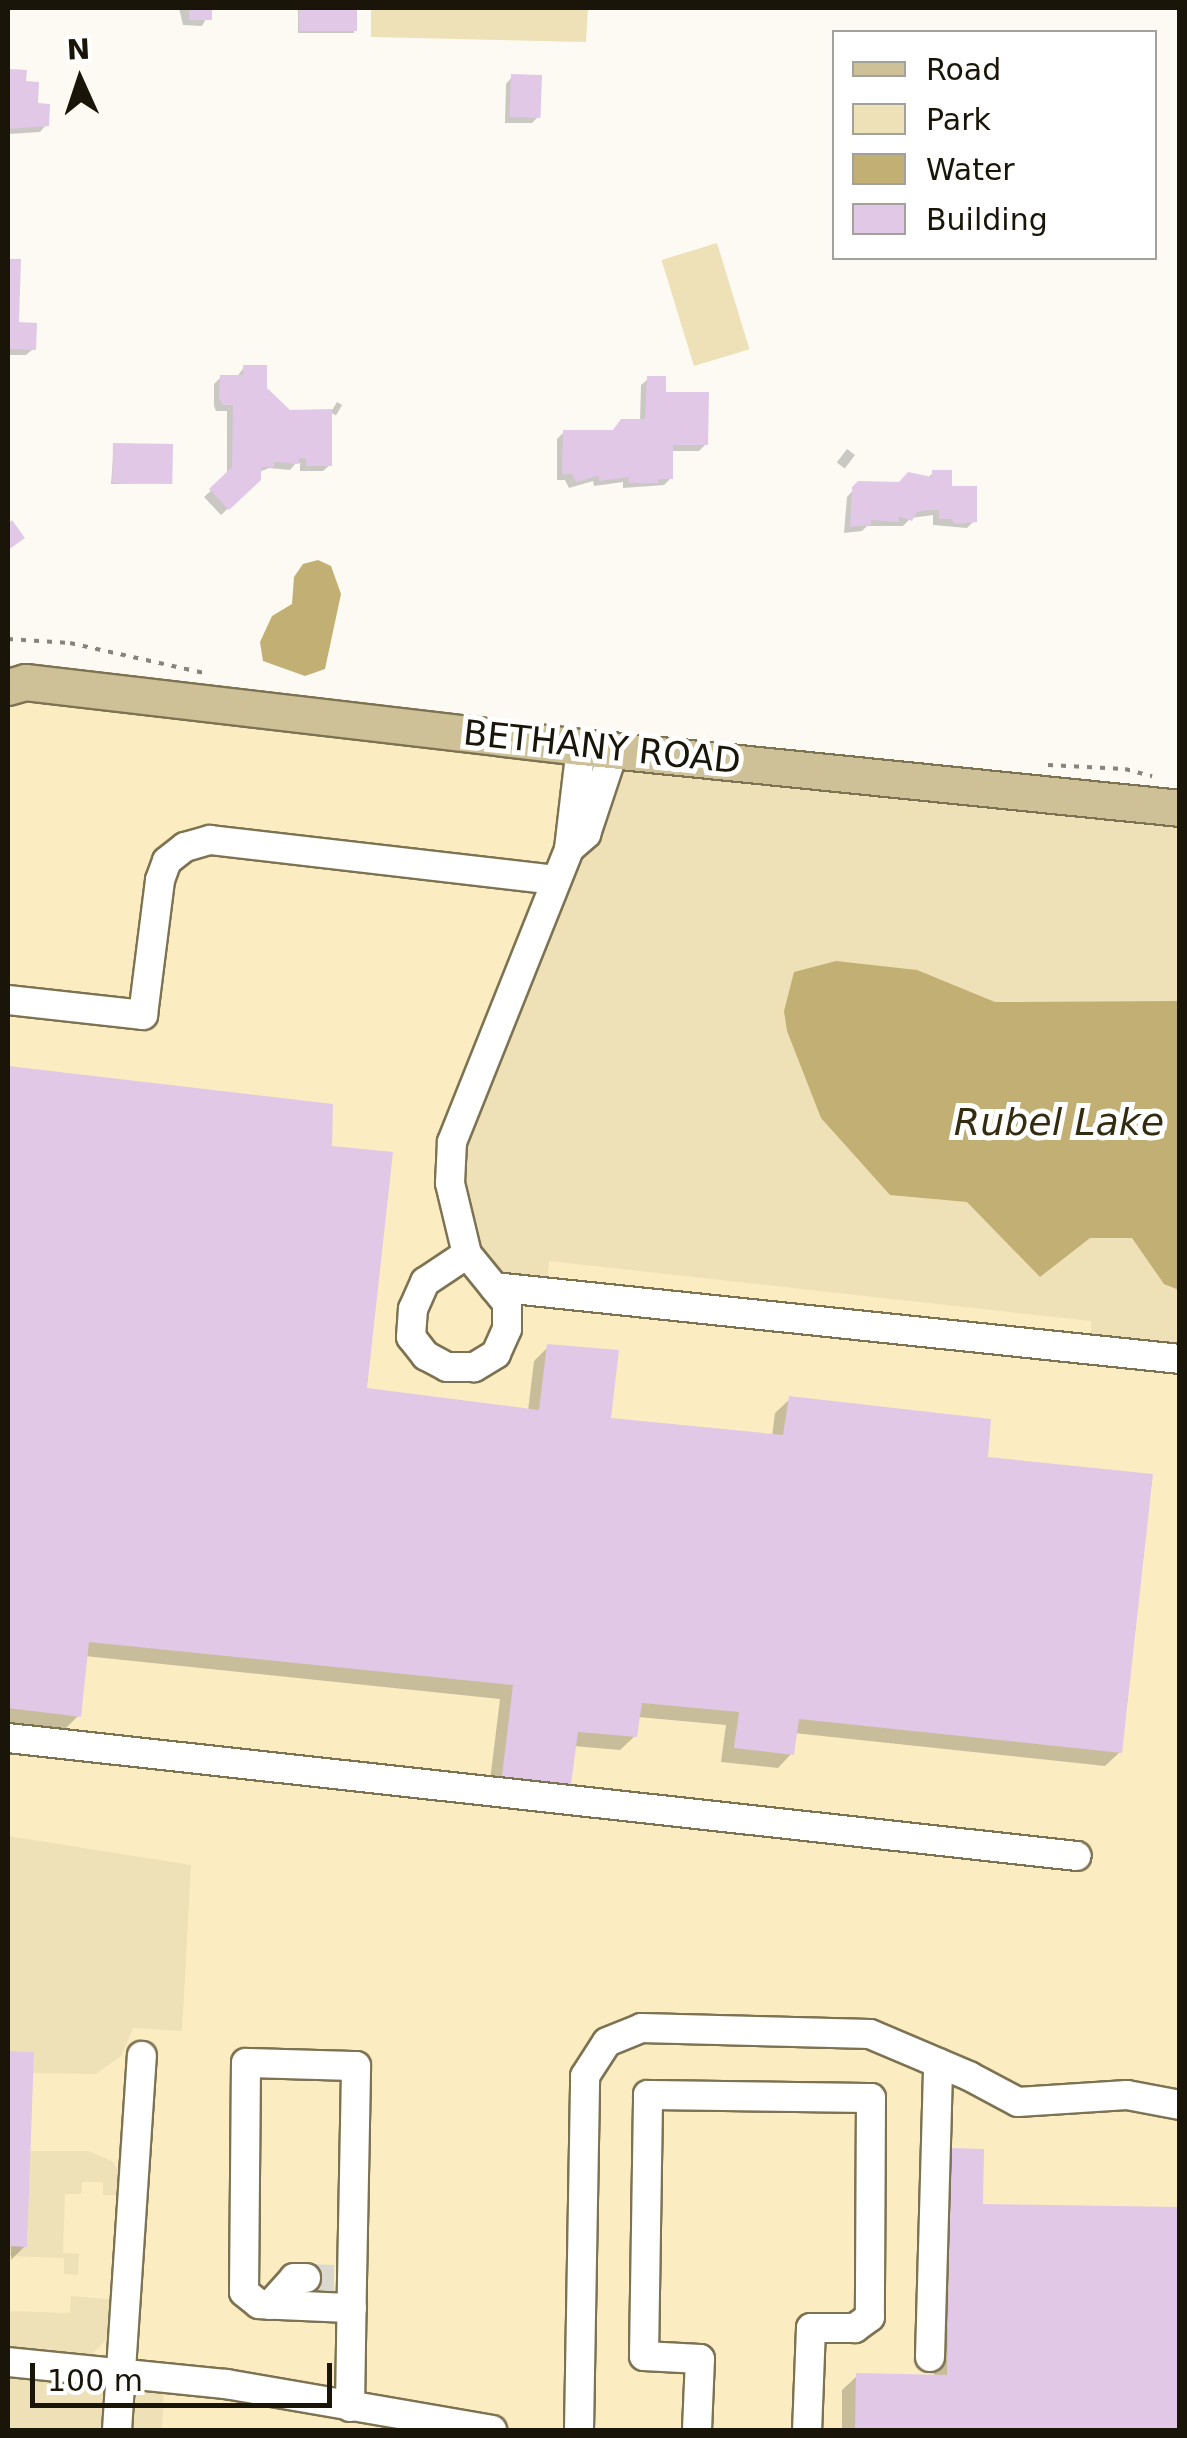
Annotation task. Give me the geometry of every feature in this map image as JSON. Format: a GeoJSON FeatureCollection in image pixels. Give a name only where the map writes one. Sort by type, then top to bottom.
{"type":"FeatureCollection","features":[{"type":"Feature","properties":{"kind":"main road","name":"BETHANY ROAD"},"geometry":{"type":"LineString","coordinates":[[13,680],[598,748],[1172,793]]}},
{"type":"Feature","properties":{"kind":"street"},"geometry":{"type":"LineString","coordinates":[[467,1254],[425,1282],[414,1309],[411,1337],[426,1356],[447,1367],[474,1367],[496,1354],[507,1330],[507,1303],[467,1254],[450,1183],[452,1142],[569,849],[586,834],[598,748]]}},
{"type":"Feature","properties":{"kind":"street"},"geometry":{"type":"LineString","coordinates":[[8,1000],[143,1015],[160,880],[167,861],[185,846],[210,840],[556,880]]}},
{"type":"Feature","properties":{"kind":"street"},"geometry":{"type":"LineString","coordinates":[[494,1287],[1180,1359]]}},
{"type":"Feature","properties":{"kind":"street"},"geometry":{"type":"LineString","coordinates":[[8,1738],[1077,1856]]}},
{"type":"Feature","properties":{"kind":"street"},"geometry":{"type":"LineString","coordinates":[[579,2430],[586,2076],[607,2042],[641,2028],[870,2034],[1018,2102],[1127,2095],[1180,2106]]}},
{"type":"Feature","properties":{"kind":"street"},"geometry":{"type":"LineString","coordinates":[[117,2430],[124,2371],[142,2056]]}},
{"type":"Feature","properties":{"kind":"street"},"geometry":{"type":"LineString","coordinates":[[930,2357],[938,2063]]}},
{"type":"Feature","properties":{"kind":"street"},"geometry":{"type":"LineString","coordinates":[[350,2406],[352,2308],[344,2279],[356,2066],[246,2064],[244,2292],[260,2304],[352,2308]]}},
{"type":"Feature","properties":{"kind":"street"},"geometry":{"type":"LineString","coordinates":[[697,2430],[700,2359],[644,2356],[648,2095],[870,2098],[870,2318],[855,2328],[811,2328],[807,2430]]}},
{"type":"Feature","properties":{"kind":"street"},"geometry":{"type":"LineString","coordinates":[[270,2305],[294,2278],[306,2278]]}},
{"type":"Feature","properties":{"kind":"street"},"geometry":{"type":"LineString","coordinates":[[8,2362],[124,2371],[492,2430]]}},
{"type":"Feature","properties":{"kind":"path"},"geometry":{"type":"LineString","coordinates":[[8,639],[100,648],[214,675]]}},
{"type":"Feature","properties":{"kind":"path"},"geometry":{"type":"LineString","coordinates":[[1034,767],[1124,769],[1172,793]]}},
{"type":"Feature","properties":{"kind":"shaded area"},"geometry":{"type":"Polygon","coordinates":[[[8,687],[1179,809],[1179,2430],[162,2430],[164,2376],[8,2364],[8,687]]]}},
{"type":"Feature","properties":{"kind":"green space"},"geometry":{"type":"Polygon","coordinates":[[[371,8],[588,8],[586,42],[371,37],[371,8]]]}},
{"type":"Feature","properties":{"kind":"green space"},"geometry":{"type":"Polygon","coordinates":[[[717,243],[749,349],[694,366],[662,260],[717,243]]]}},
{"type":"Feature","properties":{"kind":"green space"},"geometry":{"type":"Polygon","coordinates":[[[614,750],[1179,808],[1179,1359],[1091,1350],[1091,1321],[549,1261],[546,1293],[494,1287],[450,1183],[614,750]]]}},
{"type":"Feature","properties":{"kind":"green space"},"geometry":{"type":"Polygon","coordinates":[[[8,1836],[191,1865],[182,2031],[133,2028],[122,2055],[96,2074],[33,2073],[34,2052],[8,2051],[8,1836]]]}},
{"type":"Feature","properties":{"kind":"green space"},"geometry":{"type":"Polygon","coordinates":[[[30,2151],[88,2151],[112,2161],[125,2180],[121,2195],[103,2195],[103,2182],[82,2182],[81,2194],[65,2194],[63,2253],[79,2254],[78,2275],[64,2274],[64,2258],[8,2256],[8,2246],[27,2246],[30,2151]]]}},
{"type":"Feature","properties":{"kind":"green space"},"geometry":{"type":"Polygon","coordinates":[[[71,2296],[119,2300],[122,2319],[100,2347],[77,2366],[165,2376],[162,2430],[8,2430],[8,2311],[70,2313],[71,2296]]]}},
{"type":"Feature","properties":{"kind":"water"},"geometry":{"type":"Polygon","coordinates":[[[318,560],[331,566],[341,594],[325,669],[305,676],[263,661],[260,642],[272,616],[292,604],[294,577],[303,564],[318,560]]]}},
{"type":"Feature","properties":{"kind":"water","name":"Rubel Lake"},"geometry":{"type":"Polygon","coordinates":[[[836,961],[917,970],[995,1002],[1179,1001],[1179,1290],[1164,1284],[1132,1238],[1090,1238],[1040,1277],[967,1202],[890,1195],[821,1118],[787,1031],[784,1011],[794,972],[836,961]]]}},
{"type":"Feature","properties":{"kind":"building"},"geometry":{"type":"Polygon","coordinates":[[[189,8],[212,8],[212,20],[189,20],[189,8]]]}},
{"type":"Feature","properties":{"kind":"building"},"geometry":{"type":"Polygon","coordinates":[[[299,8],[357,8],[357,31],[299,31],[299,8]]]}},
{"type":"Feature","properties":{"kind":"building"},"geometry":{"type":"Polygon","coordinates":[[[8,69],[27,70],[26,81],[39,82],[38,103],[50,104],[49,126],[8,129],[8,69]]]}},
{"type":"Feature","properties":{"kind":"building"},"geometry":{"type":"Polygon","coordinates":[[[511,74],[542,75],[540,118],[509,117],[511,74]]]}},
{"type":"Feature","properties":{"kind":"building"},"geometry":{"type":"Polygon","coordinates":[[[8,259],[21,259],[19,322],[37,323],[36,350],[8,349],[8,259]]]}},
{"type":"Feature","properties":{"kind":"building"},"geometry":{"type":"Polygon","coordinates":[[[243,365],[267,365],[267,388],[290,410],[332,409],[332,466],[306,466],[306,458],[299,458],[299,464],[274,462],[274,467],[261,467],[261,480],[229,510],[209,489],[232,467],[233,405],[223,405],[219,399],[220,375],[243,375],[243,365]]]}},
{"type":"Feature","properties":{"kind":"building"},"geometry":{"type":"Polygon","coordinates":[[[647,376],[666,376],[666,392],[709,392],[708,445],[673,445],[673,479],[658,479],[658,483],[629,483],[629,477],[599,481],[599,476],[576,482],[572,474],[562,474],[563,430],[613,430],[621,419],[645,419],[647,376]]]}},
{"type":"Feature","properties":{"kind":"building"},"geometry":{"type":"Polygon","coordinates":[[[113,443],[173,444],[172,484],[112,483],[113,443]]]}},
{"type":"Feature","properties":{"kind":"building"},"geometry":{"type":"Polygon","coordinates":[[[932,470],[952,470],[952,486],[977,486],[977,522],[955,524],[951,519],[939,519],[939,510],[928,510],[917,512],[912,521],[898,516],[899,522],[871,520],[871,525],[850,527],[852,487],[858,481],[899,482],[908,472],[932,477],[932,470]]]}},
{"type":"Feature","properties":{"kind":"building"},"geometry":{"type":"Polygon","coordinates":[[[12,520],[25,538],[8,550],[8,524],[12,520]]]}},
{"type":"Feature","properties":{"kind":"building"},"geometry":{"type":"Polygon","coordinates":[[[8,1066],[333,1104],[332,1146],[393,1152],[367,1388],[539,1410],[547,1344],[619,1350],[611,1418],[783,1435],[789,1396],[991,1419],[988,1457],[1153,1474],[1122,1753],[799,1719],[794,1755],[734,1748],[739,1712],[642,1703],[637,1737],[578,1732],[570,1792],[501,1784],[513,1685],[89,1642],[81,1717],[8,1708],[8,1066]]]}},
{"type":"Feature","properties":{"kind":"building"},"geometry":{"type":"Polygon","coordinates":[[[8,2051],[34,2052],[27,2247],[8,2246],[8,2051]]]}},
{"type":"Feature","properties":{"kind":"building"},"geometry":{"type":"Polygon","coordinates":[[[951,2148],[984,2149],[983,2204],[1180,2207],[1180,2430],[855,2430],[856,2373],[947,2375],[951,2148]]]}},
{"type":"Feature","properties":{"kind":"tunnel"},"geometry":{"type":"LineString","coordinates":[[306,2278],[336,2279]]}}]}
